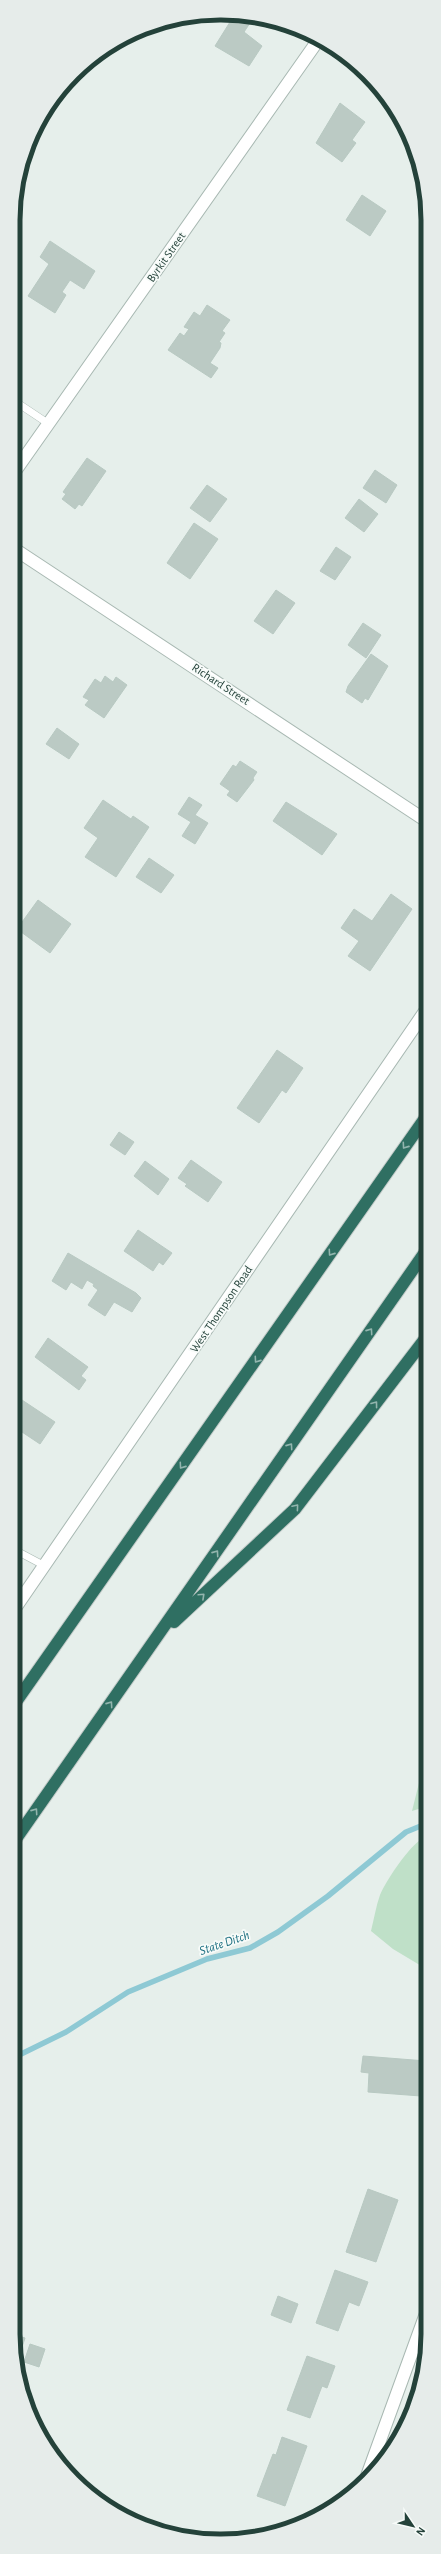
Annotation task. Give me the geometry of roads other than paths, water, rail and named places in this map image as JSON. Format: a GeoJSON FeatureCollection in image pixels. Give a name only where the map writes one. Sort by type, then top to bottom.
{"type":"FeatureCollection","features":[{"type":"Feature","properties":{"kind":"highway"},"geometry":{"type":"LineString","coordinates":[[20,1696],[421,1124]]}},
{"type":"Feature","properties":{"kind":"highway"},"geometry":{"type":"LineString","coordinates":[[20,1833],[421,1258]]}},
{"type":"Feature","properties":{"kind":"highway"},"geometry":{"type":"LineString","coordinates":[[153,1642],[295,1509],[421,1344]]}},
{"type":"Feature","properties":{"kind":"street","name":"Byrkit Street"},"geometry":{"type":"LineString","coordinates":[[20,464],[315,44]]}},
{"type":"Feature","properties":{"kind":"street","name":"Richard Street"},"geometry":{"type":"LineString","coordinates":[[20,553],[421,817]]}},
{"type":"Feature","properties":{"kind":"street","name":"West Thompson Road"},"geometry":{"type":"LineString","coordinates":[[20,1601],[421,1016]]}},
{"type":"Feature","properties":{"kind":"street"},"geometry":{"type":"LineString","coordinates":[[370,2467],[421,2327]]}},
{"type":"Feature","properties":{"kind":"lane"},"geometry":{"type":"LineString","coordinates":[[20,405],[49,424]]}},
{"type":"Feature","properties":{"kind":"lane"},"geometry":{"type":"LineString","coordinates":[[20,1554],[45,1566]]}},
{"type":"Feature","properties":{"kind":"waterway","name":"State Ditch"},"geometry":{"type":"LineString","coordinates":[[20,2055],[66,2032],[128,1992],[207,1959],[250,1948],[278,1932],[328,1896],[406,1832],[421,1826]]}}]}
